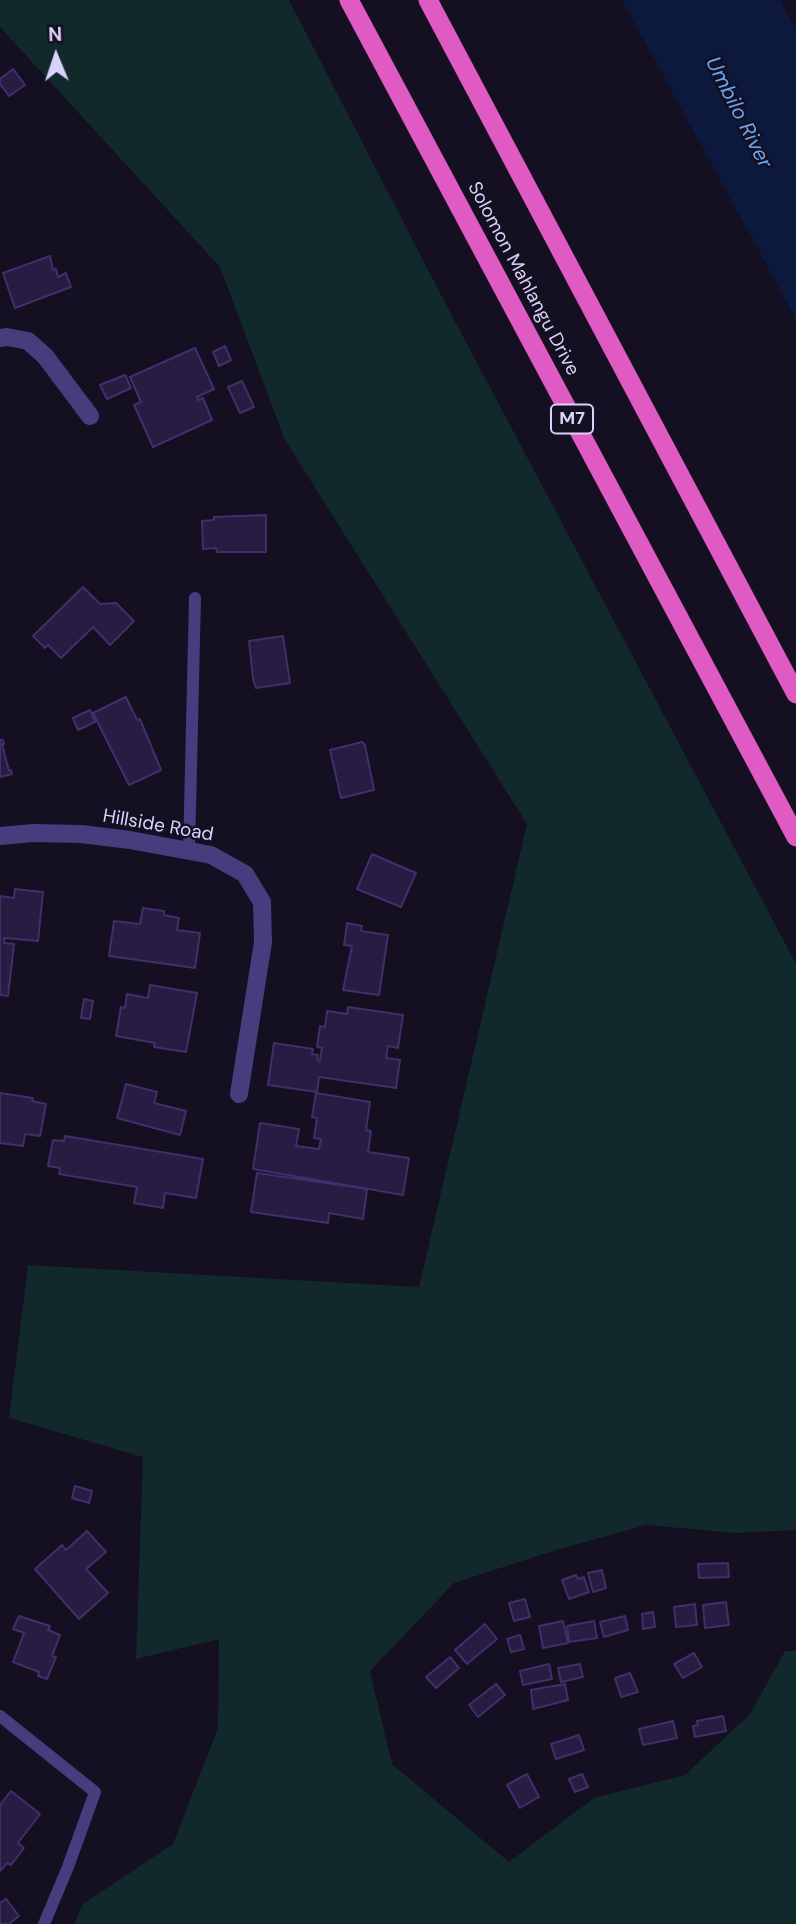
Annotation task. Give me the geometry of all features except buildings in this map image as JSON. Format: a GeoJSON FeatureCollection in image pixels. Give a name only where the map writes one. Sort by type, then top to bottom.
{"type":"FeatureCollection","features":[{"type":"Feature","properties":{"kind":"highway","name":"Solomon Mahlangu Drive"},"geometry":{"type":"LineString","coordinates":[[349,0],[796,837]]}},
{"type":"Feature","properties":{"kind":"highway"},"geometry":{"type":"LineString","coordinates":[[428,0],[556,246],[796,694]]}},
{"type":"Feature","properties":{"kind":"street"},"geometry":{"type":"LineString","coordinates":[[0,338],[28,341],[37,348],[90,416]]}},
{"type":"Feature","properties":{"kind":"street","name":"Hillside Road"},"geometry":{"type":"LineString","coordinates":[[0,836],[33,833],[81,834],[211,855],[245,874],[262,902],[263,942],[239,1094]]}},
{"type":"Feature","properties":{"kind":"lane"},"geometry":{"type":"LineString","coordinates":[[189,851],[195,598]]}},
{"type":"Feature","properties":{"kind":"lane"},"geometry":{"type":"LineString","coordinates":[[0,1716],[95,1792],[44,1924]]}},
{"type":"Feature","properties":{"kind":"green space"},"geometry":{"type":"Polygon","coordinates":[[[0,0],[289,0],[441,295],[796,964],[796,1530],[736,1533],[646,1525],[454,1583],[370,1671],[392,1764],[509,1862],[594,1798],[685,1775],[750,1714],[785,1651],[796,1651],[796,1924],[74,1924],[83,1904],[173,1844],[218,1728],[219,1639],[136,1659],[143,1457],[9,1418],[28,1265],[419,1287],[527,824],[285,440],[220,267],[0,27],[0,0]]]}},
{"type":"Feature","properties":{"kind":"water","name":"Umbilo River"},"geometry":{"type":"Polygon","coordinates":[[[622,0],[780,0],[796,30],[796,319],[622,0]]]}}]}
